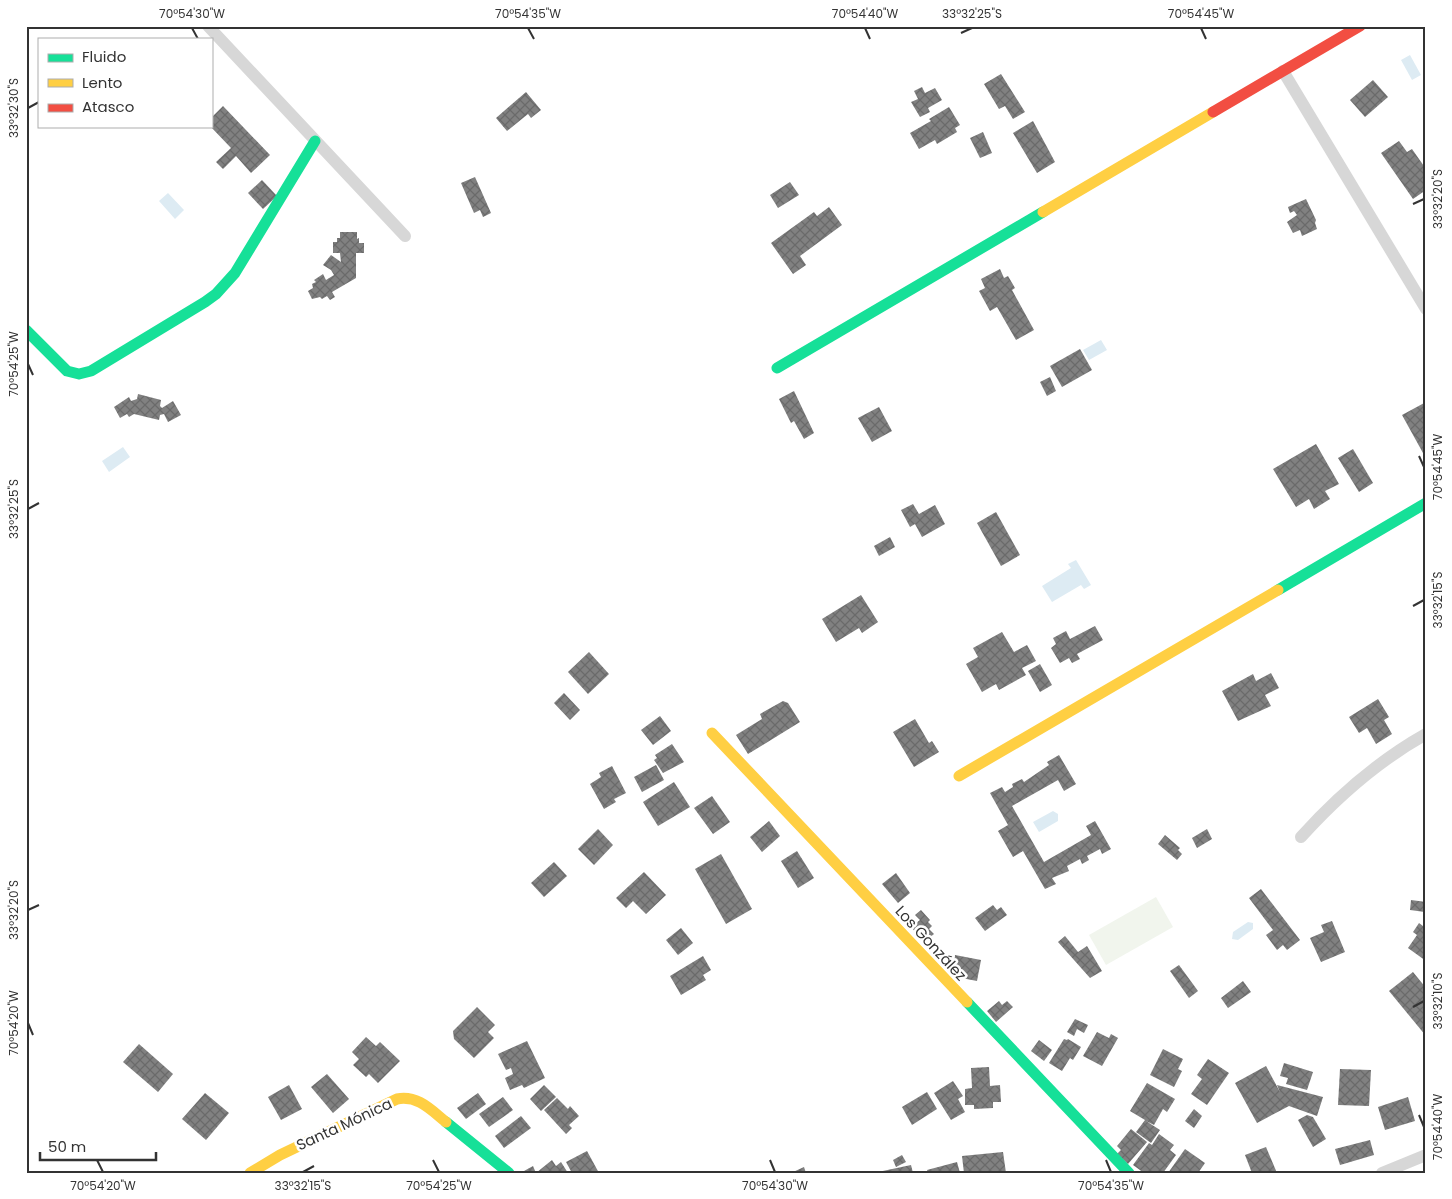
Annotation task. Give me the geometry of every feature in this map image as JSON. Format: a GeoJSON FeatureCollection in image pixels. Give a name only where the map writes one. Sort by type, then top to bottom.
{"type":"FeatureCollection","features":[{"type":"Feature","properties":{"kind":"street"},"geometry":{"type":"LineString","coordinates":[[208,26],[405,236]]}},
{"type":"Feature","properties":{"kind":"street"},"geometry":{"type":"LineString","coordinates":[[776,368],[1360,26]]}},
{"type":"Feature","properties":{"kind":"street"},"geometry":{"type":"LineString","coordinates":[[1283,71],[1426,309]]}},
{"type":"Feature","properties":{"kind":"street"},"geometry":{"type":"LineString","coordinates":[[26,330],[68,371],[72,374],[82,374],[91,371],[205,302],[226,285],[244,261],[315,141]]}},
{"type":"Feature","properties":{"kind":"street"},"geometry":{"type":"LineString","coordinates":[[959,776],[1426,503]]}},
{"type":"Feature","properties":{"kind":"street","name":"Los González"},"geometry":{"type":"LineString","coordinates":[[712,733],[1129,1173]]}},
{"type":"Feature","properties":{"kind":"street"},"geometry":{"type":"LineString","coordinates":[[1301,837],[1322,813],[1371,770],[1426,734]]}},
{"type":"Feature","properties":{"kind":"street","name":"Santa Mónica"},"geometry":{"type":"LineString","coordinates":[[250,1173],[280,1155],[389,1102],[402,1098],[409,1098],[420,1102],[509,1173]]}},
{"type":"Feature","properties":{"kind":"street"},"geometry":{"type":"LineString","coordinates":[[1390,1171],[1426,1155]]}},
{"type":"Feature","properties":{"kind":"shaded area"},"geometry":{"type":"Polygon","coordinates":[[[1410,55],[1421,75],[1412,80],[1401,60],[1410,55]]]}},
{"type":"Feature","properties":{"kind":"shaded area"},"geometry":{"type":"Polygon","coordinates":[[[168,193],[184,210],[175,219],[159,201],[168,193]]]}},
{"type":"Feature","properties":{"kind":"shaded area"},"geometry":{"type":"Polygon","coordinates":[[[1101,340],[1107,350],[1089,360],[1083,350],[1101,340]]]}},
{"type":"Feature","properties":{"kind":"shaded area"},"geometry":{"type":"Polygon","coordinates":[[[123,447],[130,457],[109,472],[102,461],[123,447]]]}},
{"type":"Feature","properties":{"kind":"shaded area"},"geometry":{"type":"Polygon","coordinates":[[[1076,560],[1091,585],[1084,589],[1081,585],[1052,602],[1042,586],[1071,568],[1068,564],[1076,560]]]}},
{"type":"Feature","properties":{"kind":"shaded area"},"geometry":{"type":"Polygon","coordinates":[[[1053,811],[1058,814],[1058,821],[1039,832],[1033,822],[1053,811]]]}},
{"type":"Feature","properties":{"kind":"shaded area"},"geometry":{"type":"Polygon","coordinates":[[[1156,897],[1173,927],[1106,965],[1089,935],[1156,897]]]}},
{"type":"Feature","properties":{"kind":"shaded area"},"geometry":{"type":"Polygon","coordinates":[[[1248,922],[1253,923],[1253,929],[1238,940],[1232,939],[1233,932],[1248,922]]]}},
{"type":"Feature","properties":{"kind":"building"},"geometry":{"type":"Polygon","coordinates":[[[1001,74],[1025,112],[1013,119],[1005,106],[999,109],[984,84],[1001,74]]]}},
{"type":"Feature","properties":{"kind":"building"},"geometry":{"type":"Polygon","coordinates":[[[1373,80],[1388,97],[1365,117],[1350,100],[1373,80]]]}},
{"type":"Feature","properties":{"kind":"building"},"geometry":{"type":"Polygon","coordinates":[[[922,87],[925,93],[935,88],[942,100],[928,108],[930,112],[920,117],[911,102],[918,99],[914,91],[922,87]]]}},
{"type":"Feature","properties":{"kind":"building"},"geometry":{"type":"Polygon","coordinates":[[[526,92],[541,110],[531,118],[528,114],[507,131],[496,118],[526,92]]]}},
{"type":"Feature","properties":{"kind":"building"},"geometry":{"type":"Polygon","coordinates":[[[223,106],[270,155],[251,173],[236,156],[223,169],[216,162],[231,148],[212,128],[212,117],[223,106]]]}},
{"type":"Feature","properties":{"kind":"building"},"geometry":{"type":"Polygon","coordinates":[[[949,107],[960,125],[955,128],[957,132],[937,144],[935,140],[919,149],[910,133],[931,121],[929,119],[949,107]]]}},
{"type":"Feature","properties":{"kind":"building"},"geometry":{"type":"Polygon","coordinates":[[[1033,121],[1055,162],[1037,173],[1013,133],[1033,121]]]}},
{"type":"Feature","properties":{"kind":"building"},"geometry":{"type":"Polygon","coordinates":[[[983,132],[992,153],[980,158],[970,138],[983,132]]]}},
{"type":"Feature","properties":{"kind":"building"},"geometry":{"type":"Polygon","coordinates":[[[1399,141],[1407,152],[1412,149],[1426,169],[1426,190],[1413,199],[1381,153],[1399,141]]]}},
{"type":"Feature","properties":{"kind":"building"},"geometry":{"type":"Polygon","coordinates":[[[475,177],[491,213],[483,217],[480,210],[474,213],[461,183],[475,177]]]}},
{"type":"Feature","properties":{"kind":"building"},"geometry":{"type":"Polygon","coordinates":[[[262,180],[277,196],[263,209],[248,193],[262,180]]]}},
{"type":"Feature","properties":{"kind":"building"},"geometry":{"type":"Polygon","coordinates":[[[790,182],[799,195],[778,208],[770,195],[790,182]]]}},
{"type":"Feature","properties":{"kind":"building"},"geometry":{"type":"Polygon","coordinates":[[[1306,199],[1316,220],[1317,229],[1302,236],[1300,230],[1293,233],[1287,222],[1297,215],[1294,211],[1290,213],[1288,207],[1306,199]]]}},
{"type":"Feature","properties":{"kind":"building"},"geometry":{"type":"Polygon","coordinates":[[[829,207],[842,225],[800,256],[806,265],[793,274],[771,243],[814,212],[817,216],[829,207]]]}},
{"type":"Feature","properties":{"kind":"building"},"geometry":{"type":"Polygon","coordinates":[[[340,232],[357,232],[359,243],[364,243],[364,253],[356,253],[356,278],[332,292],[335,297],[330,300],[327,296],[322,299],[320,297],[312,299],[308,291],[313,288],[312,284],[316,282],[314,280],[323,274],[326,280],[334,275],[331,270],[323,265],[331,255],[341,262],[340,253],[333,253],[333,242],[337,242],[337,238],[340,238],[340,232]]]}},
{"type":"Feature","properties":{"kind":"building"},"geometry":{"type":"Polygon","coordinates":[[[1000,269],[1004,278],[1008,276],[1015,288],[1012,290],[1034,330],[1016,340],[997,307],[990,311],[979,291],[985,288],[981,279],[1000,269]]]}},
{"type":"Feature","properties":{"kind":"building"},"geometry":{"type":"Polygon","coordinates":[[[1080,349],[1092,370],[1062,387],[1050,366],[1080,349]]]}},
{"type":"Feature","properties":{"kind":"building"},"geometry":{"type":"Polygon","coordinates":[[[1050,377],[1056,391],[1047,396],[1040,382],[1050,377]]]}},
{"type":"Feature","properties":{"kind":"building"},"geometry":{"type":"Polygon","coordinates":[[[794,391],[814,433],[804,439],[794,421],[791,423],[779,399],[794,391]]]}},
{"type":"Feature","properties":{"kind":"building"},"geometry":{"type":"Polygon","coordinates":[[[138,394],[161,400],[160,406],[162,408],[173,401],[181,415],[168,422],[164,414],[160,415],[159,420],[134,414],[129,417],[127,414],[120,418],[114,407],[129,397],[131,401],[137,399],[138,394]]]}},
{"type":"Feature","properties":{"kind":"building"},"geometry":{"type":"Polygon","coordinates":[[[1426,402],[1426,452],[1423,453],[1402,415],[1426,402]]]}},
{"type":"Feature","properties":{"kind":"building"},"geometry":{"type":"Polygon","coordinates":[[[879,407],[892,431],[872,442],[858,418],[879,407]]]}},
{"type":"Feature","properties":{"kind":"building"},"geometry":{"type":"Polygon","coordinates":[[[1316,444],[1339,484],[1325,491],[1330,499],[1314,509],[1309,499],[1296,507],[1273,469],[1316,444]]]}},
{"type":"Feature","properties":{"kind":"building"},"geometry":{"type":"Polygon","coordinates":[[[1353,449],[1373,483],[1359,492],[1338,458],[1353,449]]]}},
{"type":"Feature","properties":{"kind":"building"},"geometry":{"type":"Polygon","coordinates":[[[913,504],[919,514],[935,505],[945,524],[922,537],[915,524],[910,527],[901,510],[913,504]]]}},
{"type":"Feature","properties":{"kind":"building"},"geometry":{"type":"Polygon","coordinates":[[[996,512],[1020,555],[1001,566],[977,523],[996,512]]]}},
{"type":"Feature","properties":{"kind":"building"},"geometry":{"type":"Polygon","coordinates":[[[890,537],[895,547],[879,556],[874,546],[890,537]]]}},
{"type":"Feature","properties":{"kind":"building"},"geometry":{"type":"Polygon","coordinates":[[[861,595],[878,622],[862,633],[859,628],[836,642],[822,619],[861,595]]]}},
{"type":"Feature","properties":{"kind":"building"},"geometry":{"type":"Polygon","coordinates":[[[1095,626],[1103,640],[1077,654],[1080,659],[1072,663],[1069,658],[1060,663],[1051,648],[1056,644],[1053,638],[1066,631],[1070,639],[1095,626]]]}},
{"type":"Feature","properties":{"kind":"building"},"geometry":{"type":"Polygon","coordinates":[[[1002,632],[1014,652],[1027,645],[1036,661],[1022,668],[1026,675],[999,690],[996,684],[982,692],[966,664],[978,657],[973,648],[1002,632]]]}},
{"type":"Feature","properties":{"kind":"building"},"geometry":{"type":"Polygon","coordinates":[[[589,652],[609,674],[588,694],[568,672],[589,652]]]}},
{"type":"Feature","properties":{"kind":"building"},"geometry":{"type":"Polygon","coordinates":[[[1040,664],[1052,685],[1040,692],[1028,671],[1040,664]]]}},
{"type":"Feature","properties":{"kind":"building"},"geometry":{"type":"Polygon","coordinates":[[[1271,673],[1279,688],[1265,695],[1271,706],[1238,721],[1222,691],[1253,674],[1256,681],[1271,673]]]}},
{"type":"Feature","properties":{"kind":"building"},"geometry":{"type":"Polygon","coordinates":[[[564,693],[580,710],[570,720],[554,703],[564,693]]]}},
{"type":"Feature","properties":{"kind":"building"},"geometry":{"type":"Polygon","coordinates":[[[1378,699],[1389,717],[1384,720],[1392,734],[1376,744],[1367,728],[1359,733],[1349,717],[1378,699]]]}},
{"type":"Feature","properties":{"kind":"building"},"geometry":{"type":"Polygon","coordinates":[[[783,701],[788,703],[800,722],[748,754],[736,735],[762,719],[760,714],[783,701]]]}},
{"type":"Feature","properties":{"kind":"building"},"geometry":{"type":"Polygon","coordinates":[[[660,716],[671,731],[653,745],[641,730],[660,716]]]}},
{"type":"Feature","properties":{"kind":"building"},"geometry":{"type":"Polygon","coordinates":[[[915,719],[929,743],[932,741],[939,752],[914,767],[893,732],[915,719]]]}},
{"type":"Feature","properties":{"kind":"building"},"geometry":{"type":"Polygon","coordinates":[[[672,744],[684,762],[663,773],[654,760],[657,758],[655,755],[672,744]]]}},
{"type":"Feature","properties":{"kind":"building"},"geometry":{"type":"Polygon","coordinates":[[[1059,755],[1076,784],[1064,791],[1058,780],[1012,806],[1044,862],[1091,835],[1086,826],[1095,821],[1111,849],[1102,854],[1100,849],[1087,856],[1089,860],[1082,864],[1080,859],[1067,866],[1069,871],[1052,878],[1056,884],[1045,889],[1023,851],[1013,857],[998,831],[1008,825],[990,793],[1002,787],[1005,792],[1013,787],[1012,784],[1022,779],[1024,782],[1049,765],[1047,762],[1059,755]]]}},
{"type":"Feature","properties":{"kind":"building"},"geometry":{"type":"Polygon","coordinates":[[[656,765],[664,780],[642,792],[634,777],[656,765]]]}},
{"type":"Feature","properties":{"kind":"building"},"geometry":{"type":"Polygon","coordinates":[[[612,766],[626,793],[614,799],[616,802],[604,809],[590,784],[601,777],[599,773],[612,766]]]}},
{"type":"Feature","properties":{"kind":"building"},"geometry":{"type":"Polygon","coordinates":[[[674,782],[690,807],[658,826],[643,802],[674,782]]]}},
{"type":"Feature","properties":{"kind":"building"},"geometry":{"type":"Polygon","coordinates":[[[712,796],[730,822],[713,834],[694,808],[712,796]]]}},
{"type":"Feature","properties":{"kind":"building"},"geometry":{"type":"Polygon","coordinates":[[[769,821],[780,836],[762,852],[750,837],[769,821]]]}},
{"type":"Feature","properties":{"kind":"building"},"geometry":{"type":"Polygon","coordinates":[[[598,829],[613,845],[594,865],[578,849],[598,829]]]}},
{"type":"Feature","properties":{"kind":"building"},"geometry":{"type":"Polygon","coordinates":[[[1207,829],[1212,839],[1197,848],[1192,838],[1207,829]]]}},
{"type":"Feature","properties":{"kind":"building"},"geometry":{"type":"Polygon","coordinates":[[[1165,835],[1180,848],[1178,850],[1182,854],[1177,860],[1158,844],[1165,835]]]}},
{"type":"Feature","properties":{"kind":"building"},"geometry":{"type":"Polygon","coordinates":[[[797,851],[814,878],[798,888],[781,861],[797,851]]]}},
{"type":"Feature","properties":{"kind":"building"},"geometry":{"type":"Polygon","coordinates":[[[721,854],[752,909],[726,924],[695,869],[721,854]]]}},
{"type":"Feature","properties":{"kind":"building"},"geometry":{"type":"Polygon","coordinates":[[[554,862],[567,876],[544,897],[531,883],[554,862]]]}},
{"type":"Feature","properties":{"kind":"building"},"geometry":{"type":"Polygon","coordinates":[[[644,872],[666,895],[646,914],[633,901],[626,908],[616,898],[644,872]]]}},
{"type":"Feature","properties":{"kind":"building"},"geometry":{"type":"Polygon","coordinates":[[[896,873],[910,893],[898,903],[882,884],[896,873]]]}},
{"type":"Feature","properties":{"kind":"building"},"geometry":{"type":"Polygon","coordinates":[[[1261,889],[1300,940],[1287,950],[1283,945],[1277,950],[1266,935],[1273,930],[1249,898],[1261,889]]]}},
{"type":"Feature","properties":{"kind":"building"},"geometry":{"type":"Polygon","coordinates":[[[1411,900],[1426,902],[1425,912],[1410,910],[1411,900]]]}},
{"type":"Feature","properties":{"kind":"building"},"geometry":{"type":"Polygon","coordinates":[[[993,905],[997,910],[1001,907],[1007,915],[985,931],[975,918],[993,905]]]}},
{"type":"Feature","properties":{"kind":"building"},"geometry":{"type":"Polygon","coordinates":[[[921,910],[930,920],[928,922],[932,926],[929,929],[934,934],[924,942],[911,927],[920,920],[915,915],[921,910]]]}},
{"type":"Feature","properties":{"kind":"building"},"geometry":{"type":"Polygon","coordinates":[[[1332,921],[1345,952],[1321,962],[1310,938],[1324,932],[1321,925],[1332,921]]]}},
{"type":"Feature","properties":{"kind":"building"},"geometry":{"type":"Polygon","coordinates":[[[1419,923],[1423,926],[1426,923],[1426,961],[1408,948],[1417,935],[1413,932],[1419,923]]]}},
{"type":"Feature","properties":{"kind":"building"},"geometry":{"type":"Polygon","coordinates":[[[681,928],[693,943],[678,955],[666,940],[681,928]]]}},
{"type":"Feature","properties":{"kind":"building"},"geometry":{"type":"Polygon","coordinates":[[[1065,936],[1078,952],[1087,946],[1102,971],[1090,978],[1058,942],[1065,936]]]}},
{"type":"Feature","properties":{"kind":"building"},"geometry":{"type":"Polygon","coordinates":[[[955,955],[981,960],[977,981],[951,976],[955,955]]]}},
{"type":"Feature","properties":{"kind":"building"},"geometry":{"type":"Polygon","coordinates":[[[703,956],[711,970],[703,975],[706,980],[681,995],[670,976],[703,956]]]}},
{"type":"Feature","properties":{"kind":"building"},"geometry":{"type":"Polygon","coordinates":[[[1179,965],[1198,991],[1189,998],[1170,971],[1179,965]]]}},
{"type":"Feature","properties":{"kind":"building"},"geometry":{"type":"Polygon","coordinates":[[[1413,972],[1426,988],[1426,1036],[1389,991],[1413,972]]]}},
{"type":"Feature","properties":{"kind":"building"},"geometry":{"type":"Polygon","coordinates":[[[1243,981],[1251,992],[1228,1008],[1221,998],[1243,981]]]}},
{"type":"Feature","properties":{"kind":"building"},"geometry":{"type":"Polygon","coordinates":[[[999,1001],[1002,1005],[1007,1001],[1013,1007],[996,1022],[987,1011],[999,1001]]]}},
{"type":"Feature","properties":{"kind":"building"},"geometry":{"type":"Polygon","coordinates":[[[477,1007],[495,1025],[488,1032],[494,1038],[474,1058],[454,1039],[453,1031],[477,1007]]]}},
{"type":"Feature","properties":{"kind":"building"},"geometry":{"type":"Polygon","coordinates":[[[1075,1019],[1088,1025],[1084,1033],[1077,1029],[1074,1036],[1067,1032],[1075,1019]]]}},
{"type":"Feature","properties":{"kind":"building"},"geometry":{"type":"Polygon","coordinates":[[[1097,1032],[1109,1038],[1111,1034],[1118,1038],[1102,1066],[1083,1056],[1097,1032]]]}},
{"type":"Feature","properties":{"kind":"building"},"geometry":{"type":"Polygon","coordinates":[[[366,1037],[376,1046],[380,1042],[400,1061],[378,1083],[369,1074],[366,1077],[353,1065],[359,1059],[352,1052],[366,1037]]]}},
{"type":"Feature","properties":{"kind":"building"},"geometry":{"type":"Polygon","coordinates":[[[1064,1039],[1068,1039],[1081,1047],[1073,1060],[1070,1058],[1062,1071],[1049,1063],[1064,1039]]]}},
{"type":"Feature","properties":{"kind":"building"},"geometry":{"type":"Polygon","coordinates":[[[1039,1040],[1052,1050],[1044,1061],[1031,1051],[1039,1040]]]}},
{"type":"Feature","properties":{"kind":"building"},"geometry":{"type":"Polygon","coordinates":[[[527,1041],[545,1078],[524,1088],[522,1085],[510,1090],[505,1078],[513,1074],[511,1068],[506,1070],[498,1054],[527,1041]]]}},
{"type":"Feature","properties":{"kind":"building"},"geometry":{"type":"Polygon","coordinates":[[[139,1044],[173,1074],[158,1092],[123,1062],[139,1044]]]}},
{"type":"Feature","properties":{"kind":"building"},"geometry":{"type":"Polygon","coordinates":[[[1163,1049],[1183,1059],[1178,1069],[1182,1071],[1174,1087],[1150,1075],[1163,1049]]]}},
{"type":"Feature","properties":{"kind":"building"},"geometry":{"type":"Polygon","coordinates":[[[1208,1059],[1229,1073],[1207,1105],[1191,1094],[1202,1079],[1197,1075],[1208,1059]]]}},
{"type":"Feature","properties":{"kind":"building"},"geometry":{"type":"Polygon","coordinates":[[[1284,1063],[1313,1072],[1307,1090],[1286,1084],[1288,1078],[1280,1076],[1284,1063]]]}},
{"type":"Feature","properties":{"kind":"building"},"geometry":{"type":"Polygon","coordinates":[[[1266,1066],[1280,1092],[1277,1085],[1323,1097],[1317,1116],[1289,1106],[1257,1123],[1235,1083],[1266,1066]]]}},
{"type":"Feature","properties":{"kind":"building"},"geometry":{"type":"Polygon","coordinates":[[[989,1067],[990,1086],[1000,1085],[1001,1102],[993,1102],[993,1108],[974,1109],[974,1105],[965,1105],[965,1089],[972,1088],[971,1068],[989,1067]]]}},
{"type":"Feature","properties":{"kind":"building"},"geometry":{"type":"Polygon","coordinates":[[[1340,1069],[1371,1070],[1369,1106],[1338,1105],[1340,1069]]]}},
{"type":"Feature","properties":{"kind":"building"},"geometry":{"type":"Polygon","coordinates":[[[327,1074],[349,1099],[333,1113],[311,1087],[327,1074]]]}},
{"type":"Feature","properties":{"kind":"building"},"geometry":{"type":"Polygon","coordinates":[[[953,1081],[963,1096],[958,1099],[965,1112],[951,1120],[934,1093],[953,1081]]]}},
{"type":"Feature","properties":{"kind":"building"},"geometry":{"type":"Polygon","coordinates":[[[1147,1083],[1175,1099],[1167,1112],[1163,1109],[1154,1125],[1146,1121],[1160,1130],[1151,1143],[1136,1132],[1145,1120],[1130,1111],[1147,1083]]]}},
{"type":"Feature","properties":{"kind":"building"},"geometry":{"type":"Polygon","coordinates":[[[289,1085],[302,1109],[281,1120],[268,1097],[289,1085]]]}},
{"type":"Feature","properties":{"kind":"building"},"geometry":{"type":"Polygon","coordinates":[[[544,1085],[556,1097],[541,1111],[530,1099],[544,1085]]]}},
{"type":"Feature","properties":{"kind":"building"},"geometry":{"type":"Polygon","coordinates":[[[927,1092],[937,1109],[912,1125],[902,1107],[927,1092]]]}},
{"type":"Feature","properties":{"kind":"building"},"geometry":{"type":"Polygon","coordinates":[[[205,1093],[229,1113],[206,1140],[182,1119],[205,1093]]]}},
{"type":"Feature","properties":{"kind":"building"},"geometry":{"type":"Polygon","coordinates":[[[478,1093],[486,1104],[466,1119],[457,1108],[478,1093]]]}},
{"type":"Feature","properties":{"kind":"building"},"geometry":{"type":"Polygon","coordinates":[[[503,1097],[513,1110],[489,1127],[479,1114],[503,1097]]]}},
{"type":"Feature","properties":{"kind":"building"},"geometry":{"type":"Polygon","coordinates":[[[1408,1097],[1415,1121],[1385,1130],[1378,1107],[1408,1097]]]}},
{"type":"Feature","properties":{"kind":"building"},"geometry":{"type":"Polygon","coordinates":[[[557,1098],[568,1109],[570,1106],[579,1116],[569,1125],[572,1128],[566,1134],[544,1110],[557,1098]]]}},
{"type":"Feature","properties":{"kind":"building"},"geometry":{"type":"Polygon","coordinates":[[[1194,1109],[1202,1116],[1194,1128],[1185,1121],[1194,1109]]]}},
{"type":"Feature","properties":{"kind":"building"},"geometry":{"type":"Polygon","coordinates":[[[1307,1115],[1313,1117],[1326,1139],[1313,1147],[1298,1120],[1307,1115]]]}},
{"type":"Feature","properties":{"kind":"building"},"geometry":{"type":"Polygon","coordinates":[[[521,1116],[531,1128],[504,1148],[495,1136],[521,1116]]]}},
{"type":"Feature","properties":{"kind":"building"},"geometry":{"type":"Polygon","coordinates":[[[1131,1129],[1147,1142],[1128,1164],[1117,1154],[1121,1150],[1117,1146],[1131,1129]]]}},
{"type":"Feature","properties":{"kind":"building"},"geometry":{"type":"Polygon","coordinates":[[[1159,1134],[1174,1145],[1170,1150],[1176,1155],[1163,1173],[1144,1173],[1133,1165],[1149,1143],[1152,1145],[1159,1134]]]}},
{"type":"Feature","properties":{"kind":"building"},"geometry":{"type":"Polygon","coordinates":[[[1370,1140],[1374,1155],[1340,1165],[1335,1149],[1370,1140]]]}},
{"type":"Feature","properties":{"kind":"building"},"geometry":{"type":"Polygon","coordinates":[[[1266,1147],[1277,1173],[1252,1173],[1245,1155],[1266,1147]]]}},
{"type":"Feature","properties":{"kind":"building"},"geometry":{"type":"Polygon","coordinates":[[[1185,1149],[1205,1163],[1198,1173],[1168,1173],[1185,1149]]]}},
{"type":"Feature","properties":{"kind":"building"},"geometry":{"type":"Polygon","coordinates":[[[587,1151],[599,1173],[572,1173],[566,1162],[587,1151]]]}},
{"type":"Feature","properties":{"kind":"building"},"geometry":{"type":"Polygon","coordinates":[[[1003,1152],[1006,1173],[964,1173],[962,1156],[1003,1152]]]}},
{"type":"Feature","properties":{"kind":"building"},"geometry":{"type":"Polygon","coordinates":[[[902,1155],[906,1162],[896,1167],[893,1160],[902,1155]]]}},
{"type":"Feature","properties":{"kind":"building"},"geometry":{"type":"Polygon","coordinates":[[[552,1160],[556,1166],[561,1162],[568,1173],[536,1173],[552,1160]]]}},
{"type":"Feature","properties":{"kind":"building"},"geometry":{"type":"Polygon","coordinates":[[[957,1162],[960,1173],[928,1173],[927,1170],[957,1162]]]}},
{"type":"Feature","properties":{"kind":"building"},"geometry":{"type":"Polygon","coordinates":[[[911,1165],[913,1173],[878,1173],[878,1172],[911,1165]]]}},
{"type":"Feature","properties":{"kind":"building"},"geometry":{"type":"Polygon","coordinates":[[[533,1166],[536,1173],[524,1173],[524,1171],[533,1166]]]}},
{"type":"Feature","properties":{"kind":"building"},"geometry":{"type":"Polygon","coordinates":[[[804,1167],[806,1173],[791,1173],[804,1167]]]}},
{"type":"Feature","properties":{"kind":"traffic: fast"},"geometry":{"type":"LineString","coordinates":[[26,330],[67,371],[79,374],[91,371],[205,302],[216,294],[235,273],[315,141]]}},
{"type":"Feature","properties":{"kind":"traffic: fast"},"geometry":{"type":"LineString","coordinates":[[777,368],[1043,212]]}},
{"type":"Feature","properties":{"kind":"traffic: fast"},"geometry":{"type":"LineString","coordinates":[[1278,590],[1426,503]]}},
{"type":"Feature","properties":{"kind":"traffic: fast"},"geometry":{"type":"LineString","coordinates":[[967,1002],[1129,1173]]}},
{"type":"Feature","properties":{"kind":"traffic: fast"},"geometry":{"type":"LineString","coordinates":[[446,1122],[509,1173]]}},
{"type":"Feature","properties":{"kind":"traffic: slow"},"geometry":{"type":"LineString","coordinates":[[1043,212],[1213,112]]}},
{"type":"Feature","properties":{"kind":"traffic: slow"},"geometry":{"type":"LineString","coordinates":[[959,776],[1278,590]]}},
{"type":"Feature","properties":{"kind":"traffic: slow"},"geometry":{"type":"LineString","coordinates":[[712,733],[967,1002]]}},
{"type":"Feature","properties":{"kind":"traffic: slow"},"geometry":{"type":"LineString","coordinates":[[250,1173],[280,1155],[397,1099],[405,1098],[418,1101],[446,1122]]}},
{"type":"Feature","properties":{"kind":"traffic: jam"},"geometry":{"type":"LineString","coordinates":[[1213,112],[1360,26]]}}]}
